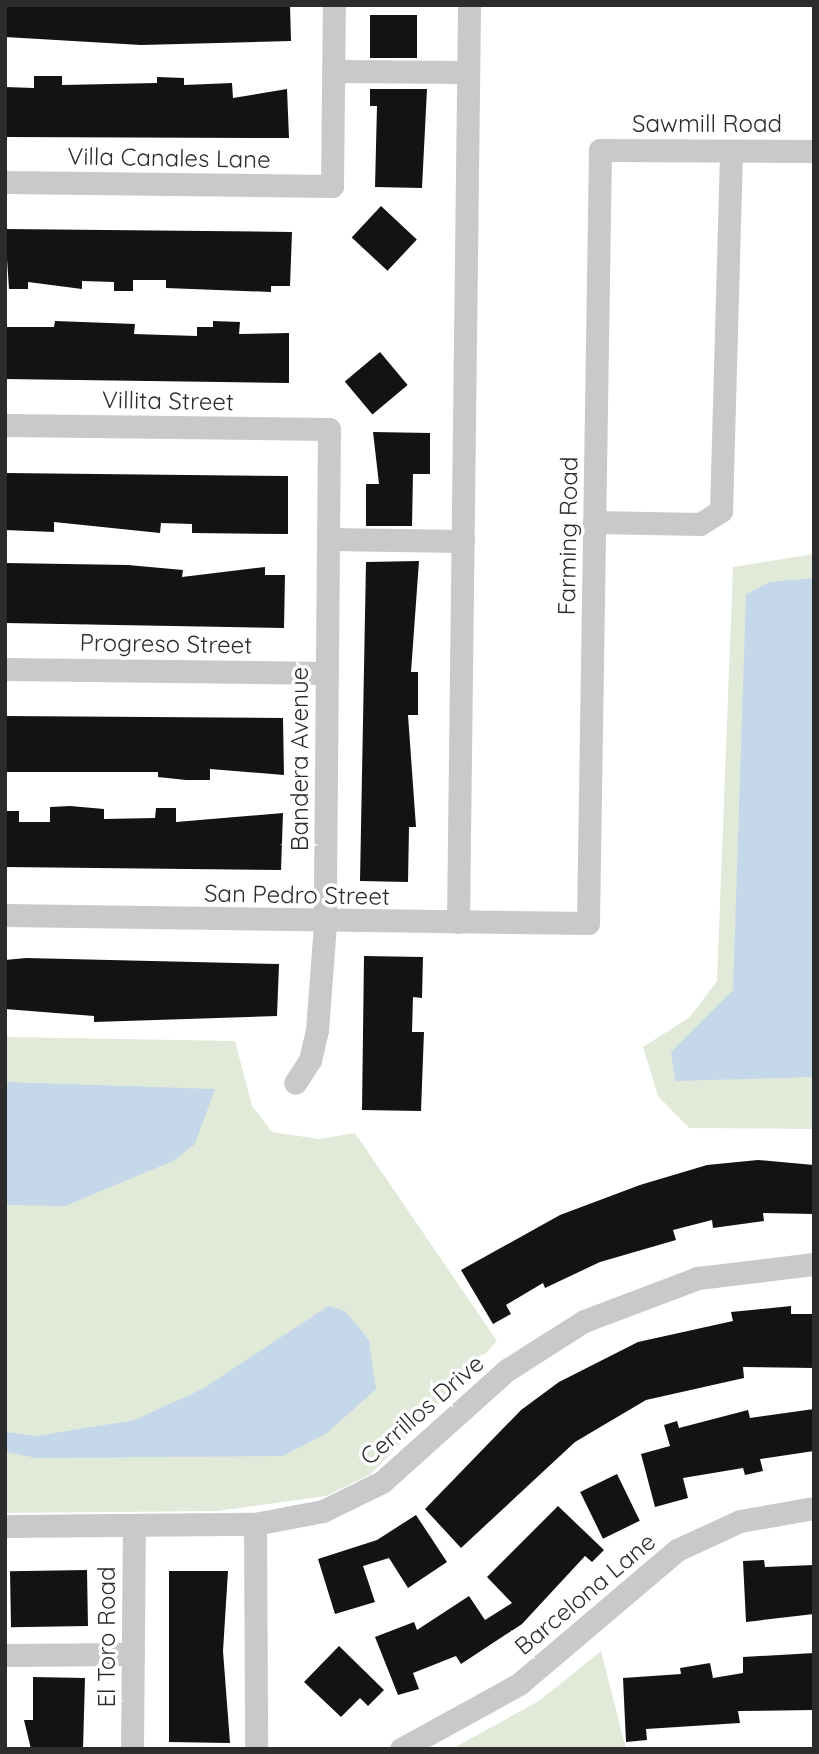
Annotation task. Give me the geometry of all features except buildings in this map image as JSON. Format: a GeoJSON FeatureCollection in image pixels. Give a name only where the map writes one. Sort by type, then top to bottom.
{"type":"FeatureCollection","features":[{"type":"Feature","properties":{"kind":"street"},"geometry":{"type":"LineString","coordinates":[[334,5],[334,71],[468,72]]}},
{"type":"Feature","properties":{"kind":"street"},"geometry":{"type":"LineString","coordinates":[[458,922],[469,5]]}},
{"type":"Feature","properties":{"kind":"street","name":"Villa Canales Lane"},"geometry":{"type":"LineString","coordinates":[[5,182],[332,186],[334,71]]}},
{"type":"Feature","properties":{"kind":"street","name":"Sawmill Road"},"geometry":{"type":"LineString","coordinates":[[600,150],[814,151]]}},
{"type":"Feature","properties":{"kind":"street","name":"Farming Road"},"geometry":{"type":"LineString","coordinates":[[588,923],[600,150]]}},
{"type":"Feature","properties":{"kind":"street"},"geometry":{"type":"LineString","coordinates":[[594,522],[700,524],[721,511],[731,151]]}},
{"type":"Feature","properties":{"kind":"street","name":"Villita Street"},"geometry":{"type":"LineString","coordinates":[[5,425],[329,429]]}},
{"type":"Feature","properties":{"kind":"street","name":"Bandera Avenue"},"geometry":{"type":"LineString","coordinates":[[295,1083],[310,1060],[317,1030],[325,923],[329,429]]}},
{"type":"Feature","properties":{"kind":"street"},"geometry":{"type":"LineString","coordinates":[[328,539],[463,541]]}},
{"type":"Feature","properties":{"kind":"street","name":"Progreso Street"},"geometry":{"type":"LineString","coordinates":[[5,669],[326,673]]}},
{"type":"Feature","properties":{"kind":"street","name":"San Pedro Street"},"geometry":{"type":"LineString","coordinates":[[5,915],[325,923],[588,923]]}},
{"type":"Feature","properties":{"kind":"street","name":"Cerrillos Drive"},"geometry":{"type":"LineString","coordinates":[[5,1525],[255,1524],[323,1511],[382,1482],[508,1370],[612,1307],[698,1278],[814,1264]]}},
{"type":"Feature","properties":{"kind":"street","name":"Barcelona Lane"},"geometry":{"type":"LineString","coordinates":[[401,1749],[527,1678],[677,1550],[740,1521],[814,1508]]}},
{"type":"Feature","properties":{"kind":"street"},"geometry":{"type":"LineString","coordinates":[[255,1524],[256,1749]]}},
{"type":"Feature","properties":{"kind":"street","name":"El Toro Road"},"geometry":{"type":"LineString","coordinates":[[132,1749],[134,1525]]}},
{"type":"Feature","properties":{"kind":"street"},"geometry":{"type":"LineString","coordinates":[[5,1654],[133,1654]]}},
{"type":"Feature","properties":{"kind":"green space"},"geometry":{"type":"Polygon","coordinates":[[[814,554],[814,1129],[689,1128],[658,1096],[643,1047],[690,1017],[717,981],[733,567],[814,554]]]}},
{"type":"Feature","properties":{"kind":"green space"},"geometry":{"type":"Polygon","coordinates":[[[5,1037],[235,1041],[252,1106],[272,1132],[319,1139],[355,1133],[497,1341],[371,1474],[326,1496],[217,1511],[5,1513],[5,1037]]]}},
{"type":"Feature","properties":{"kind":"green space"},"geometry":{"type":"Polygon","coordinates":[[[601,1651],[626,1749],[452,1749],[539,1701],[601,1651]]]}},
{"type":"Feature","properties":{"kind":"water"},"geometry":{"type":"Polygon","coordinates":[[[814,578],[814,1077],[675,1081],[671,1052],[733,990],[746,594],[770,582],[814,578]]]}},
{"type":"Feature","properties":{"kind":"water"},"geometry":{"type":"Polygon","coordinates":[[[5,1082],[215,1089],[195,1144],[173,1161],[65,1206],[5,1205],[5,1082]]]}},
{"type":"Feature","properties":{"kind":"water"},"geometry":{"type":"Polygon","coordinates":[[[328,1306],[345,1311],[369,1340],[376,1389],[327,1433],[283,1456],[37,1458],[5,1452],[5,1432],[36,1436],[135,1420],[204,1388],[328,1306]]]}}]}
